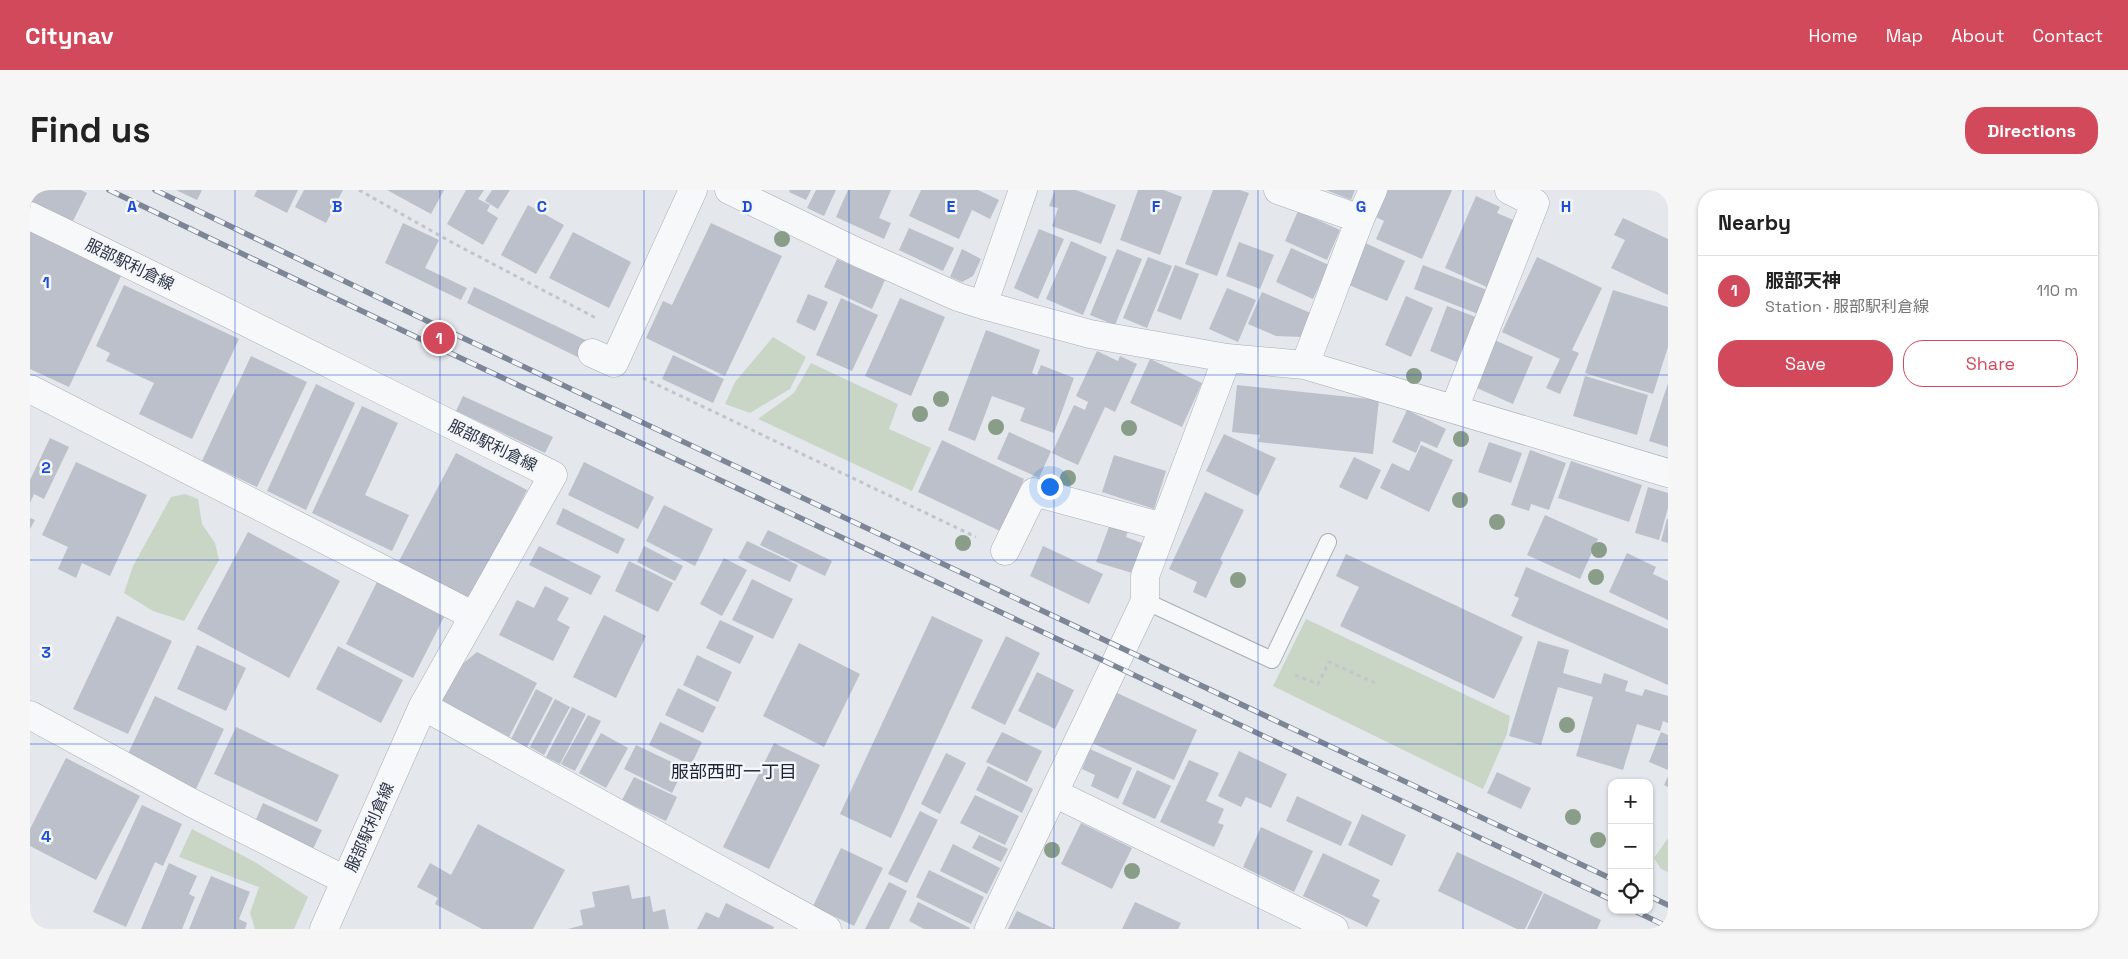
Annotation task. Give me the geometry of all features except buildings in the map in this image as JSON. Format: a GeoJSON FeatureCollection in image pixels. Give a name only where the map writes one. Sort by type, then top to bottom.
{"type":"FeatureCollection","features":[{"type":"Feature","properties":{"kind":"street"},"geometry":{"type":"LineString","coordinates":[[603,358],[628,332],[693,190]]}},
{"type":"Feature","properties":{"kind":"street"},"geometry":{"type":"LineString","coordinates":[[729,190],[857,252],[958,297],[983,306],[1090,334],[1227,358],[1305,365],[1668,473]]}},
{"type":"Feature","properties":{"kind":"street"},"geometry":{"type":"LineString","coordinates":[[983,306],[1023,190]]}},
{"type":"Feature","properties":{"kind":"street"},"geometry":{"type":"LineString","coordinates":[[1278,190],[1360,219]]}},
{"type":"Feature","properties":{"kind":"street"},"geometry":{"type":"LineString","coordinates":[[1305,365],[1360,219],[1373,190]]}},
{"type":"Feature","properties":{"kind":"street"},"geometry":{"type":"LineString","coordinates":[[1454,409],[1535,202],[1509,190]]}},
{"type":"Feature","properties":{"kind":"street","name":"服部駅利倉線"},"geometry":{"type":"LineString","coordinates":[[30,216],[162,279],[316,359],[553,475],[472,615],[423,706],[324,929]]}},
{"type":"Feature","properties":{"kind":"street"},"geometry":{"type":"LineString","coordinates":[[989,929],[1145,601],[1145,576],[1227,358]]}},
{"type":"Feature","properties":{"kind":"street"},"geometry":{"type":"LineString","coordinates":[[30,389],[472,615]]}},
{"type":"Feature","properties":{"kind":"street"},"geometry":{"type":"LineString","coordinates":[[1005,551],[1034,492],[1163,527]]}},
{"type":"Feature","properties":{"kind":"street"},"geometry":{"type":"LineString","coordinates":[[423,706],[827,929]]}},
{"type":"Feature","properties":{"kind":"street"},"geometry":{"type":"LineString","coordinates":[[30,715],[192,803],[345,880]]}},
{"type":"Feature","properties":{"kind":"street"},"geometry":{"type":"LineString","coordinates":[[1054,793],[1334,929]]}},
{"type":"Feature","properties":{"kind":"lane"},"geometry":{"type":"LineString","coordinates":[[1145,601],[1272,660],[1328,542]]}},
{"type":"Feature","properties":{"kind":"path"},"geometry":{"type":"LineString","coordinates":[[359,190],[462,248],[606,323],[628,332]]}},
{"type":"Feature","properties":{"kind":"path"},"geometry":{"type":"LineString","coordinates":[[603,358],[1005,551]]}},
{"type":"Feature","properties":{"kind":"path"},"geometry":{"type":"LineString","coordinates":[[1272,660],[1275,667],[1318,684],[1329,662],[1375,683]]}},
{"type":"Feature","properties":{"kind":"green space"},"geometry":{"type":"Polygon","coordinates":[[[773,337],[806,357],[790,389],[750,413],[725,404],[735,382],[773,337]]]}},
{"type":"Feature","properties":{"kind":"green space"},"geometry":{"type":"Polygon","coordinates":[[[811,363],[898,404],[889,429],[931,448],[912,491],[758,419],[794,393],[811,363]]]}},
{"type":"Feature","properties":{"kind":"green space"},"geometry":{"type":"Polygon","coordinates":[[[185,494],[198,499],[202,524],[215,543],[219,560],[184,621],[153,611],[124,593],[133,566],[171,497],[185,494]]]}},
{"type":"Feature","properties":{"kind":"green space"},"geometry":{"type":"Polygon","coordinates":[[[1306,619],[1510,716],[1507,734],[1483,789],[1273,686],[1306,619]]]}},
{"type":"Feature","properties":{"kind":"green space"},"geometry":{"type":"Polygon","coordinates":[[[192,829],[255,862],[308,897],[294,929],[255,929],[250,913],[259,887],[179,857],[192,829]]]}},
{"type":"Feature","properties":{"kind":"green space"},"geometry":{"type":"Polygon","coordinates":[[[1668,838],[1668,872],[1661,869],[1654,858],[1668,838]]]}},
{"type":"Feature","properties":{"kind":"railway"},"geometry":{"type":"LineString","coordinates":[[109,190],[435,346],[1608,898]]}},
{"type":"Feature","properties":{"kind":"railway"},"geometry":{"type":"LineString","coordinates":[[155,190],[446,330],[1608,877]]}},
{"type":"Feature","properties":{"kind":"railway"},"geometry":{"type":"LineString","coordinates":[[1653,898],[1668,905]]}},
{"type":"Feature","properties":{"kind":"railway"},"geometry":{"type":"LineString","coordinates":[[1641,914],[1668,927]]}},
{"type":"Feature","properties":{"kind":"place","name":"服部天神"},"geometry":{"type":"Point","coordinates":[439,338]}},
{"type":"Feature","properties":{"kind":"district","name":"服部西町一丁目"},"geometry":{"type":"Point","coordinates":[734,772]}}]}
